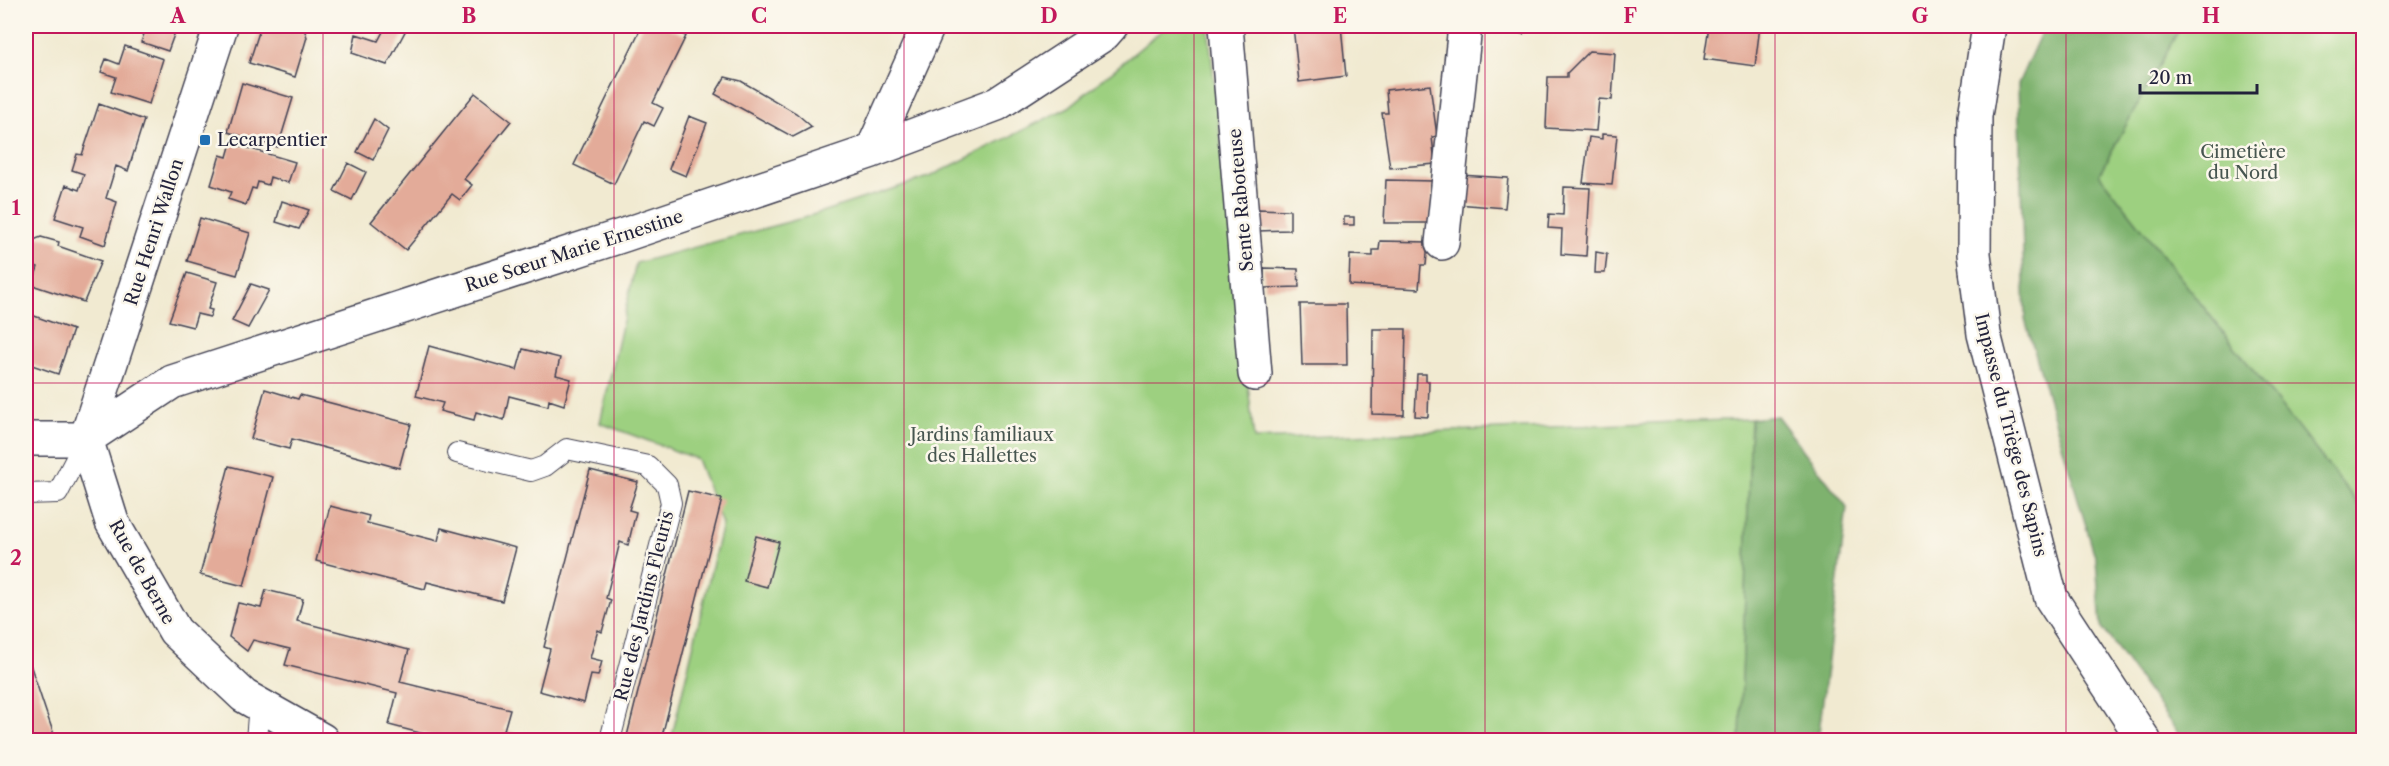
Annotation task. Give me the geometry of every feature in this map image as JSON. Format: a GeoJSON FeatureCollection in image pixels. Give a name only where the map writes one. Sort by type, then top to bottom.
{"type":"FeatureCollection","features":[{"type":"Feature","properties":{"kind":"street","name":"Rue Henri Wallon"},"geometry":{"type":"LineString","coordinates":[[86,439],[221,26]]}},
{"type":"Feature","properties":{"kind":"street"},"geometry":{"type":"LineString","coordinates":[[872,151],[928,26]]}},
{"type":"Feature","properties":{"kind":"street","name":"Rue Sœur Marie Ernestine"},"geometry":{"type":"LineString","coordinates":[[86,439],[172,382],[624,235],[872,151],[997,104],[1104,33],[1111,26]]}},
{"type":"Feature","properties":{"kind":"street","name":"Sente Raboteuse"},"geometry":{"type":"LineString","coordinates":[[1226,26],[1255,375]]}},
{"type":"Feature","properties":{"kind":"street"},"geometry":{"type":"LineString","coordinates":[[1442,243],[1465,26]]}},
{"type":"Feature","properties":{"kind":"street","name":"Impasse du Triège des Sapins"},"geometry":{"type":"LineString","coordinates":[[1989,26],[1975,116],[1974,254],[1984,334],[2051,598],[2144,741]]}},
{"type":"Feature","properties":{"kind":"street"},"geometry":{"type":"LineString","coordinates":[[26,440],[86,439]]}},
{"type":"Feature","properties":{"kind":"street","name":"Rue de Berne"},"geometry":{"type":"LineString","coordinates":[[86,439],[112,522],[175,631],[244,696],[322,741]]}},
{"type":"Feature","properties":{"kind":"lane"},"geometry":{"type":"LineString","coordinates":[[26,494],[58,493],[86,439]]}},
{"type":"Feature","properties":{"kind":"lane","name":"Rue des Jardins Fleuris"},"geometry":{"type":"LineString","coordinates":[[457,453],[531,471],[545,466],[567,448],[648,466],[667,485],[671,502],[610,741]]}},
{"type":"Feature","properties":{"kind":"lane"},"geometry":{"type":"LineString","coordinates":[[256,741],[259,704]]}},
{"type":"Feature","properties":{"kind":"green space","name":"Jardins familiaux des Hallettes"},"geometry":{"type":"Polygon","coordinates":[[[1167,26],[1208,26],[1254,439],[1751,419],[1740,740],[671,740],[722,524],[697,459],[600,423],[636,263],[803,218],[929,177],[1069,107],[1167,26]]]}},
{"type":"Feature","properties":{"kind":"green space"},"geometry":{"type":"Polygon","coordinates":[[[2044,26],[2181,26],[2099,174],[2363,510],[2363,740],[2183,740],[2101,626],[2096,560],[2025,319],[2018,84],[2044,26]]]}},
{"type":"Feature","properties":{"kind":"green space","name":"Cimetière du Nord"},"geometry":{"type":"Polygon","coordinates":[[[2181,26],[2363,26],[2363,510],[2099,174],[2181,26]]]}},
{"type":"Feature","properties":{"kind":"green space"},"geometry":{"type":"Polygon","coordinates":[[[1777,416],[1847,507],[1818,740],[1740,740],[1751,419],[1777,416]]]}},
{"type":"Feature","properties":{"kind":"building"},"geometry":{"type":"Polygon","coordinates":[[[147,26],[175,32],[168,51],[141,42],[147,26]]]}},
{"type":"Feature","properties":{"kind":"building"},"geometry":{"type":"Polygon","coordinates":[[[261,26],[291,26],[304,29],[307,37],[295,77],[249,63],[261,26]]]}},
{"type":"Feature","properties":{"kind":"building"},"geometry":{"type":"Polygon","coordinates":[[[386,26],[408,26],[387,65],[352,53],[356,34],[378,41],[386,26]]]}},
{"type":"Feature","properties":{"kind":"building"},"geometry":{"type":"Polygon","coordinates":[[[642,26],[664,26],[686,36],[653,103],[663,108],[654,126],[644,121],[614,184],[574,165],[642,26]]]}},
{"type":"Feature","properties":{"kind":"building"},"geometry":{"type":"Polygon","coordinates":[[[1293,26],[1341,26],[1346,76],[1299,82],[1293,26]]]}},
{"type":"Feature","properties":{"kind":"building"},"geometry":{"type":"Polygon","coordinates":[[[1494,26],[1525,26],[1523,34],[1494,26]]]}},
{"type":"Feature","properties":{"kind":"building"},"geometry":{"type":"Polygon","coordinates":[[[1709,26],[1760,26],[1755,66],[1704,59],[1709,26]]]}},
{"type":"Feature","properties":{"kind":"building"},"geometry":{"type":"Polygon","coordinates":[[[125,46],[163,59],[149,104],[111,92],[116,77],[101,72],[106,59],[119,64],[125,46]]]}},
{"type":"Feature","properties":{"kind":"building"},"geometry":{"type":"Polygon","coordinates":[[[1589,51],[1615,53],[1612,100],[1599,99],[1596,131],[1546,128],[1548,77],[1567,77],[1567,73],[1589,51]]]}},
{"type":"Feature","properties":{"kind":"building"},"geometry":{"type":"Polygon","coordinates":[[[725,77],[741,81],[796,113],[812,127],[793,137],[715,94],[725,77]]]}},
{"type":"Feature","properties":{"kind":"building"},"geometry":{"type":"Polygon","coordinates":[[[242,83],[293,98],[278,147],[228,132],[242,83]]]}},
{"type":"Feature","properties":{"kind":"building"},"geometry":{"type":"Polygon","coordinates":[[[1430,85],[1437,136],[1432,137],[1435,164],[1390,168],[1382,113],[1388,113],[1386,90],[1430,85]]]}},
{"type":"Feature","properties":{"kind":"building"},"geometry":{"type":"Polygon","coordinates":[[[475,93],[511,121],[464,179],[472,185],[460,200],[452,194],[406,250],[371,222],[475,93]]]}},
{"type":"Feature","properties":{"kind":"building"},"geometry":{"type":"Polygon","coordinates":[[[99,104],[144,120],[128,171],[116,166],[106,198],[117,202],[105,245],[80,236],[83,227],[55,218],[66,185],[79,190],[84,174],[72,170],[77,154],[82,155],[99,104]]]}},
{"type":"Feature","properties":{"kind":"building"},"geometry":{"type":"Polygon","coordinates":[[[689,116],[707,123],[686,176],[669,169],[689,116]]]}},
{"type":"Feature","properties":{"kind":"building"},"geometry":{"type":"Polygon","coordinates":[[[374,119],[388,130],[373,160],[357,152],[374,119]]]}},
{"type":"Feature","properties":{"kind":"building"},"geometry":{"type":"Polygon","coordinates":[[[1602,134],[1617,135],[1612,185],[1583,183],[1589,137],[1602,139],[1602,134]]]}},
{"type":"Feature","properties":{"kind":"building"},"geometry":{"type":"Polygon","coordinates":[[[231,143],[295,162],[288,183],[270,177],[268,185],[258,182],[256,189],[252,188],[246,205],[228,199],[231,192],[211,185],[220,155],[227,157],[231,143]]]}},
{"type":"Feature","properties":{"kind":"building"},"geometry":{"type":"Polygon","coordinates":[[[348,163],[366,172],[352,200],[334,191],[348,163]]]}},
{"type":"Feature","properties":{"kind":"building"},"geometry":{"type":"Polygon","coordinates":[[[1460,175],[1508,178],[1505,208],[1457,204],[1460,175]]]}},
{"type":"Feature","properties":{"kind":"building"},"geometry":{"type":"Polygon","coordinates":[[[1386,180],[1434,181],[1430,223],[1384,223],[1386,180]]]}},
{"type":"Feature","properties":{"kind":"building"},"geometry":{"type":"Polygon","coordinates":[[[1564,187],[1590,188],[1586,256],[1561,254],[1562,229],[1548,228],[1549,214],[1563,215],[1564,187]]]}},
{"type":"Feature","properties":{"kind":"building"},"geometry":{"type":"Polygon","coordinates":[[[282,201],[309,210],[299,229],[276,222],[282,201]]]}},
{"type":"Feature","properties":{"kind":"building"},"geometry":{"type":"Polygon","coordinates":[[[1257,209],[1290,210],[1290,230],[1258,231],[1257,209]]]}},
{"type":"Feature","properties":{"kind":"building"},"geometry":{"type":"Polygon","coordinates":[[[1344,217],[1354,217],[1354,225],[1344,225],[1344,217]]]}},
{"type":"Feature","properties":{"kind":"building"},"geometry":{"type":"Polygon","coordinates":[[[200,218],[250,233],[237,275],[187,261],[200,218]]]}},
{"type":"Feature","properties":{"kind":"building"},"geometry":{"type":"Polygon","coordinates":[[[41,237],[59,242],[58,246],[101,261],[84,302],[32,285],[38,267],[29,264],[26,256],[31,241],[41,237]]]}},
{"type":"Feature","properties":{"kind":"building"},"geometry":{"type":"Polygon","coordinates":[[[1380,241],[1428,242],[1426,265],[1421,265],[1419,289],[1349,285],[1350,255],[1373,256],[1373,250],[1379,250],[1380,241]]]}},
{"type":"Feature","properties":{"kind":"building"},"geometry":{"type":"Polygon","coordinates":[[[1596,252],[1607,254],[1605,273],[1595,273],[1596,252]]]}},
{"type":"Feature","properties":{"kind":"building"},"geometry":{"type":"Polygon","coordinates":[[[1264,268],[1298,269],[1299,287],[1264,288],[1264,268]]]}},
{"type":"Feature","properties":{"kind":"building"},"geometry":{"type":"Polygon","coordinates":[[[187,273],[217,282],[208,309],[212,310],[210,317],[197,314],[193,327],[169,321],[187,273]]]}},
{"type":"Feature","properties":{"kind":"building"},"geometry":{"type":"Polygon","coordinates":[[[251,284],[269,290],[248,328],[232,321],[251,284]]]}},
{"type":"Feature","properties":{"kind":"building"},"geometry":{"type":"Polygon","coordinates":[[[1300,304],[1346,304],[1347,365],[1302,365],[1300,304]]]}},
{"type":"Feature","properties":{"kind":"building"},"geometry":{"type":"Polygon","coordinates":[[[26,313],[73,330],[58,374],[26,363],[26,313]]]}},
{"type":"Feature","properties":{"kind":"building"},"geometry":{"type":"Polygon","coordinates":[[[1373,329],[1406,329],[1404,415],[1372,414],[1373,329]]]}},
{"type":"Feature","properties":{"kind":"building"},"geometry":{"type":"Polygon","coordinates":[[[429,346],[517,370],[523,349],[560,358],[556,375],[571,379],[564,405],[549,400],[548,406],[509,396],[504,420],[476,412],[474,420],[440,411],[443,403],[416,396],[429,346]]]}},
{"type":"Feature","properties":{"kind":"building"},"geometry":{"type":"Polygon","coordinates":[[[1417,374],[1426,374],[1426,381],[1429,381],[1428,417],[1415,416],[1417,374]]]}},
{"type":"Feature","properties":{"kind":"building"},"geometry":{"type":"Polygon","coordinates":[[[265,389],[298,399],[300,395],[411,424],[399,468],[292,439],[289,449],[251,439],[265,389]]]}},
{"type":"Feature","properties":{"kind":"building"},"geometry":{"type":"Polygon","coordinates":[[[229,466],[273,477],[244,586],[200,575],[229,466]]]}},
{"type":"Feature","properties":{"kind":"building"},"geometry":{"type":"Polygon","coordinates":[[[590,470],[638,482],[629,510],[636,512],[628,545],[620,542],[606,598],[611,600],[602,632],[598,630],[590,658],[602,661],[598,676],[591,675],[584,703],[539,691],[550,649],[544,647],[590,470]]]}},
{"type":"Feature","properties":{"kind":"building"},"geometry":{"type":"Polygon","coordinates":[[[688,491],[722,499],[661,740],[626,740],[688,491]]]}},
{"type":"Feature","properties":{"kind":"building"},"geometry":{"type":"Polygon","coordinates":[[[330,506],[369,516],[367,523],[438,541],[441,528],[516,548],[502,601],[427,582],[425,589],[316,561],[330,506]]]}},
{"type":"Feature","properties":{"kind":"building"},"geometry":{"type":"Polygon","coordinates":[[[756,536],[779,542],[767,587],[744,581],[756,536]]]}},
{"type":"Feature","properties":{"kind":"building"},"geometry":{"type":"Polygon","coordinates":[[[266,590],[303,599],[297,621],[409,650],[400,682],[510,709],[504,730],[540,740],[447,740],[389,725],[397,693],[285,665],[290,649],[253,640],[247,651],[229,637],[238,603],[261,608],[266,590]]]}},
{"type":"Feature","properties":{"kind":"building"},"geometry":{"type":"Polygon","coordinates":[[[26,652],[46,712],[56,740],[26,740],[26,652]]]}},
{"type":"Feature","properties":{"kind":"place","name":"Lecarpentier"},"geometry":{"type":"Point","coordinates":[205,140]}}]}
